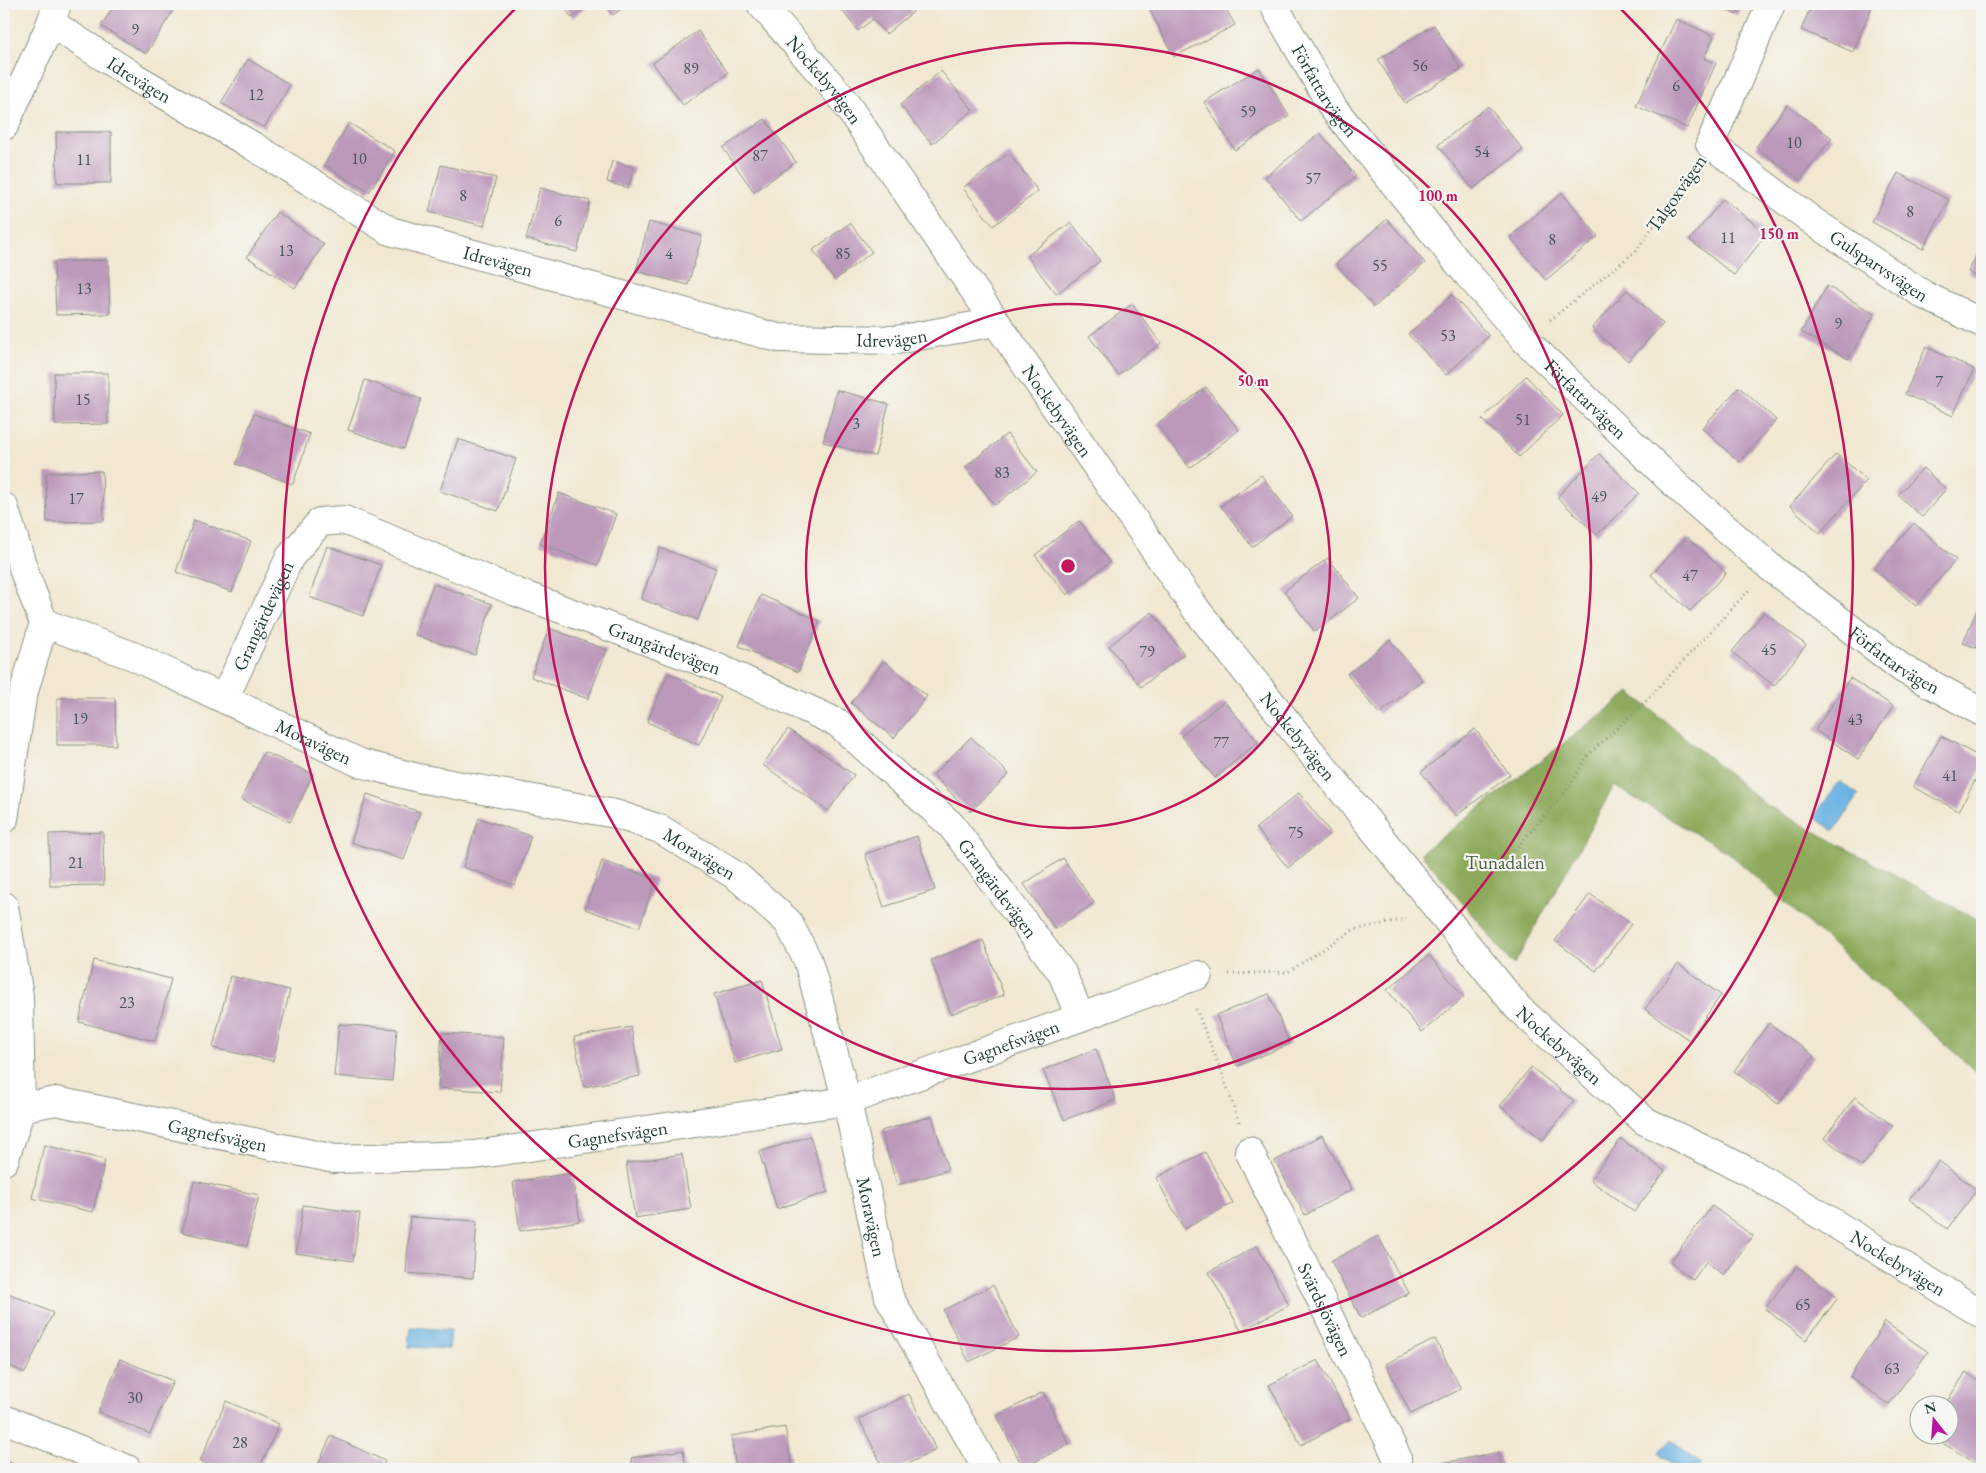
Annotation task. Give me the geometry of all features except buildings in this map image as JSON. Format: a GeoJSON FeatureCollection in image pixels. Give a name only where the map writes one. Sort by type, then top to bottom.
{"type":"FeatureCollection","features":[{"type":"Feature","properties":{"kind":"street","name":"Nockebyvägen"},"geometry":{"type":"LineString","coordinates":[[761,4],[839,94],[1198,612],[1518,1008],[1645,1121],[1752,1173],[1982,1314]]}},
{"type":"Feature","properties":{"kind":"street","name":"Författarvägen"},"geometry":{"type":"LineString","coordinates":[[1273,4],[1333,108],[1459,264],[1525,340],[1679,488],[1770,567],[1903,669],[1982,712]]}},
{"type":"Feature","properties":{"kind":"street","name":"Talgoxvägen"},"geometry":{"type":"LineString","coordinates":[[1710,144],[1771,4]]}},
{"type":"Feature","properties":{"kind":"street","name":"Idrevägen"},"geometry":{"type":"LineString","coordinates":[[54,13],[136,78],[253,146],[390,231],[778,338],[896,340],[996,322]]}},
{"type":"Feature","properties":{"kind":"street"},"geometry":{"type":"LineString","coordinates":[[4,126],[54,13]]}},
{"type":"Feature","properties":{"kind":"street","name":"Gulsparvsvägen"},"geometry":{"type":"LineString","coordinates":[[1710,144],[1814,222],[1924,295],[1982,323]]}},
{"type":"Feature","properties":{"kind":"street"},"geometry":{"type":"LineString","coordinates":[[4,507],[25,574],[44,623],[22,698],[4,819]]}},
{"type":"Feature","properties":{"kind":"street","name":"Grangärdevägen"},"geometry":{"type":"LineString","coordinates":[[224,699],[290,557],[320,522],[344,520],[516,592],[716,667],[838,723],[950,825],[1062,973],[1080,1017]]}},
{"type":"Feature","properties":{"kind":"street","name":"Moravägen"},"geometry":{"type":"LineString","coordinates":[[44,623],[133,656],[360,763],[428,780],[615,814],[660,829],[738,877],[788,922],[808,961],[847,1101],[889,1298],[987,1469]]}},
{"type":"Feature","properties":{"kind":"street"},"geometry":{"type":"LineString","coordinates":[[4,906],[19,996],[12,1110],[4,1161]]}},
{"type":"Feature","properties":{"kind":"street","name":"Gagnefsvägen"},"geometry":{"type":"LineString","coordinates":[[12,1110],[56,1101],[335,1159],[474,1155],[847,1101],[1198,975]]}},
{"type":"Feature","properties":{"kind":"street","name":"Svärdsjövägen"},"geometry":{"type":"LineString","coordinates":[[1249,1151],[1397,1457],[1397,1469]]}},
{"type":"Feature","properties":{"kind":"street"},"geometry":{"type":"LineString","coordinates":[[4,1419],[127,1469]]}},
{"type":"Feature","properties":{"kind":"path","name":"Talgoxvägen"},"geometry":{"type":"LineString","coordinates":[[1525,340],[1636,251],[1710,144]]}},
{"type":"Feature","properties":{"kind":"path"},"geometry":{"type":"LineString","coordinates":[[1198,975],[1288,972],[1353,930],[1441,912],[1473,899],[1569,787],[1588,755],[1644,703],[1770,567]]}},
{"type":"Feature","properties":{"kind":"path"},"geometry":{"type":"LineString","coordinates":[[1201,1022],[1222,1072],[1249,1151]]}},
{"type":"Feature","properties":{"kind":"green space","name":"Tunadalen"},"geometry":{"type":"Polygon","coordinates":[[[1630,692],[1766,805],[1982,922],[1982,1077],[1730,854],[1614,786],[1514,965],[1421,853],[1630,692]]]}},
{"type":"Feature","properties":{"kind":"water"},"geometry":{"type":"Polygon","coordinates":[[[1839,781],[1859,795],[1834,831],[1814,817],[1839,781]]]}},
{"type":"Feature","properties":{"kind":"water"},"geometry":{"type":"Polygon","coordinates":[[[411,1327],[451,1330],[449,1349],[409,1347],[411,1327]]]}},
{"type":"Feature","properties":{"kind":"water"},"geometry":{"type":"Polygon","coordinates":[[[1671,1439],[1701,1465],[1697,1469],[1675,1469],[1658,1453],[1671,1439]]]}}]}
